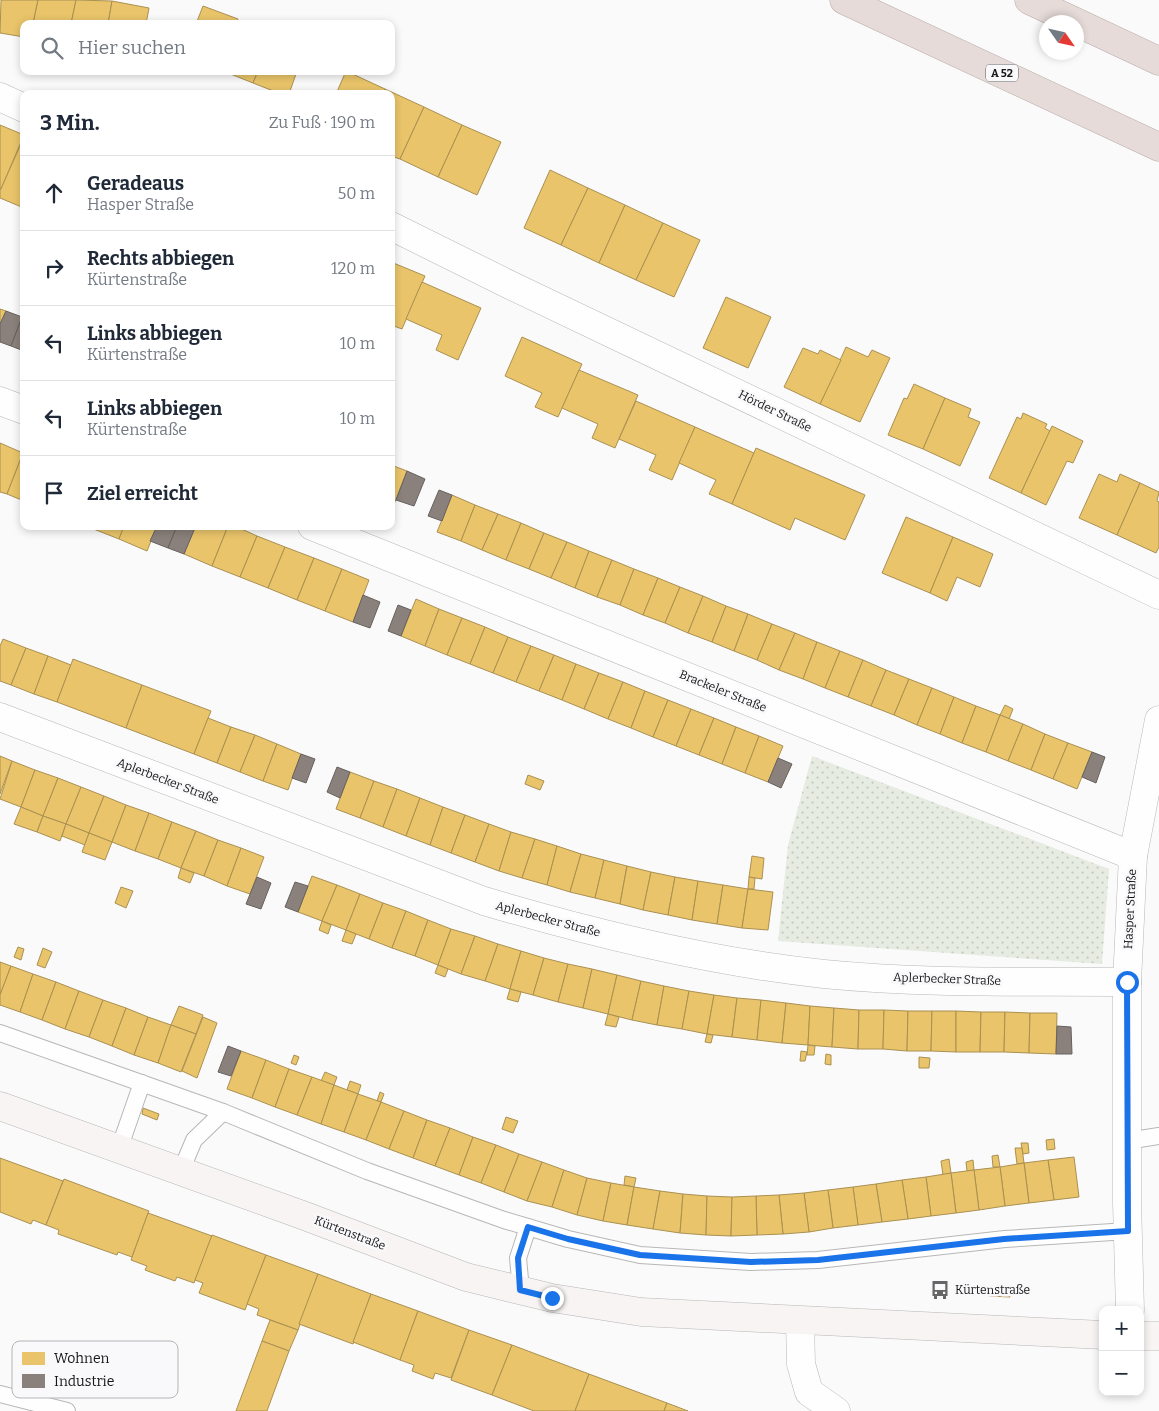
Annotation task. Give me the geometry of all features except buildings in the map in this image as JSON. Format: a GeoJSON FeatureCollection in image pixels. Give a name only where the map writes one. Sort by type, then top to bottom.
{"type":"FeatureCollection","features":[{"type":"Feature","properties":{"kind":"highway","name":"A 52"},"geometry":{"type":"LineString","coordinates":[[844,0],[1159,147]]}},
{"type":"Feature","properties":{"kind":"highway"},"geometry":{"type":"LineString","coordinates":[[1029,0],[1159,61]]}},
{"type":"Feature","properties":{"kind":"main road","name":"Kürtenstraße"},"geometry":{"type":"LineString","coordinates":[[0,1106],[466,1277],[552,1298],[641,1312],[1099,1335]]}},
{"type":"Feature","properties":{"kind":"main road"},"geometry":{"type":"LineString","coordinates":[[1144,1336],[1159,1336]]}},
{"type":"Feature","properties":{"kind":"street"},"geometry":{"type":"LineString","coordinates":[[0,97],[20,106]]}},
{"type":"Feature","properties":{"kind":"street","name":"Hörder Straße"},"geometry":{"type":"LineString","coordinates":[[395,228],[510,285],[1159,595]]}},
{"type":"Feature","properties":{"kind":"street"},"geometry":{"type":"LineString","coordinates":[[0,401],[20,408]]}},
{"type":"Feature","properties":{"kind":"street","name":"Brackeler Straße"},"geometry":{"type":"LineString","coordinates":[[322,530],[1133,856]]}},
{"type":"Feature","properties":{"kind":"street","name":"Aplerbecker Straße"},"geometry":{"type":"LineString","coordinates":[[0,717],[484,901],[557,923],[636,942],[824,974],[934,980],[1127,982]]}},
{"type":"Feature","properties":{"kind":"street","name":"Hasper Straße"},"geometry":{"type":"LineString","coordinates":[[1130,1306],[1127,982],[1133,856],[1159,720]]}},
{"type":"Feature","properties":{"kind":"street"},"geometry":{"type":"LineString","coordinates":[[800,1321],[801,1364],[809,1392],[836,1411]]}},
{"type":"Feature","properties":{"kind":"lane"},"geometry":{"type":"LineString","coordinates":[[0,1033],[223,1112],[367,1171],[528,1227],[568,1239],[640,1255],[751,1262],[818,1260],[1004,1239],[1128,1231]]}},
{"type":"Feature","properties":{"kind":"lane"},"geometry":{"type":"LineString","coordinates":[[119,1149],[142,1083]]}},
{"type":"Feature","properties":{"kind":"lane"},"geometry":{"type":"LineString","coordinates":[[181,1171],[194,1140],[223,1112]]}},
{"type":"Feature","properties":{"kind":"lane"},"geometry":{"type":"LineString","coordinates":[[1127,1141],[1159,1136]]}},
{"type":"Feature","properties":{"kind":"lane"},"geometry":{"type":"LineString","coordinates":[[520,1290],[518,1258],[528,1227]]}},
{"type":"Feature","properties":{"kind":"lane"},"geometry":{"type":"LineString","coordinates":[[0,1394],[37,1407],[67,1411]]}},
{"type":"Feature","properties":{"kind":"shaded area"},"geometry":{"type":"Polygon","coordinates":[[[812,756],[1109,869],[1102,964],[778,941],[788,845],[812,756]]]}},
{"type":"Feature","properties":{"kind":"place","name":"Kürtenstraße"},"geometry":{"type":"Point","coordinates":[940,1290]}},
{"type":"Feature","properties":{"kind":"route"},"geometry":{"type":"LineString","coordinates":[[552,1298],[520,1290],[518,1258],[528,1227],[568,1239],[640,1255],[692,1260],[751,1262],[818,1260],[1004,1239],[1128,1231],[1127,982]]}}]}
